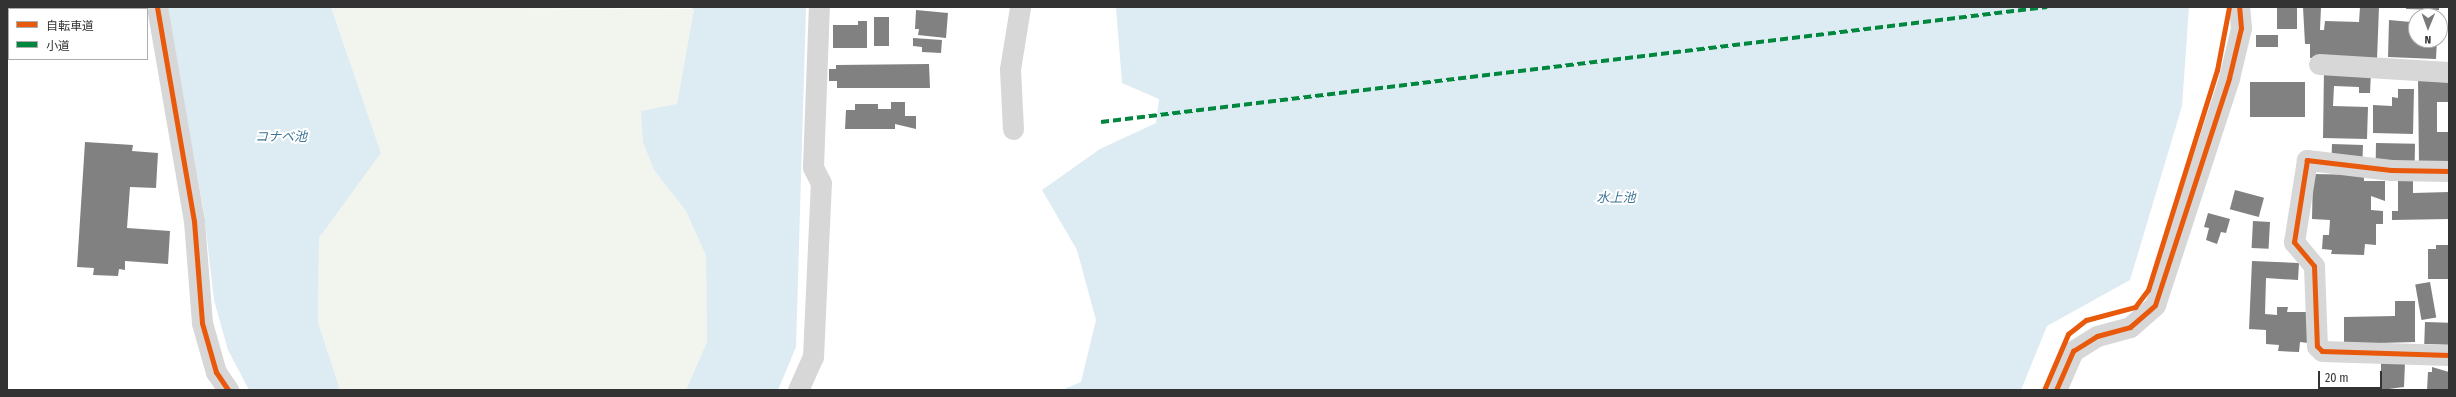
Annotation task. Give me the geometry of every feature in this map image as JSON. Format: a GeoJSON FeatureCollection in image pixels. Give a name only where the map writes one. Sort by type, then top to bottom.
{"type":"FeatureCollection","features":[{"type":"Feature","properties":{"kind":"street"},"geometry":{"type":"LineString","coordinates":[[157,7],[194,221],[202,323],[216,372],[228,390]]}},
{"type":"Feature","properties":{"kind":"street"},"geometry":{"type":"LineString","coordinates":[[798,390],[813,357],[821,183],[813,167],[819,7]]}},
{"type":"Feature","properties":{"kind":"street"},"geometry":{"type":"LineString","coordinates":[[1013,129],[1010,69],[1020,7]]}},
{"type":"Feature","properties":{"kind":"street"},"geometry":{"type":"LineString","coordinates":[[2056,390],[2073,351],[2097,336],[2130,327],[2156,305],[2229,78],[2241,28],[2239,7]]}},
{"type":"Feature","properties":{"kind":"street"},"geometry":{"type":"LineString","coordinates":[[2320,64],[2449,72]]}},
{"type":"Feature","properties":{"kind":"street"},"geometry":{"type":"LineString","coordinates":[[2449,171],[2391,170],[2308,160],[2294,242],[2314,266],[2317,346],[2322,351],[2449,355]]}},
{"type":"Feature","properties":{"kind":"shaded area"},"geometry":{"type":"Polygon","coordinates":[[[331,7],[694,9],[677,105],[641,111],[654,170],[686,211],[706,256],[707,342],[686,390],[340,390],[318,322],[319,238],[381,153],[331,7]]]}},
{"type":"Feature","properties":{"kind":"water","name":"コナベ池"},"geometry":{"type":"Polygon","coordinates":[[[167,7],[331,7],[381,153],[319,238],[318,322],[340,390],[249,390],[228,350],[214,300],[204,213],[167,7]]]}},
{"type":"Feature","properties":{"kind":"water"},"geometry":{"type":"Polygon","coordinates":[[[687,7],[806,7],[796,347],[778,390],[686,390],[707,342],[706,256],[686,211],[654,170],[643,142],[641,111],[677,104],[694,9],[687,7]]]}},
{"type":"Feature","properties":{"kind":"water","name":"水上池"},"geometry":{"type":"Polygon","coordinates":[[[1116,7],[2189,7],[2182,106],[2130,280],[2047,326],[2021,390],[1062,390],[1081,382],[1096,320],[1077,250],[1042,190],[1100,149],[1156,123],[1159,99],[1122,83],[1116,7]]]}},
{"type":"Feature","properties":{"kind":"building"},"geometry":{"type":"Polygon","coordinates":[[[2277,7],[2297,7],[2297,29],[2277,29],[2277,7]]]}},
{"type":"Feature","properties":{"kind":"building"},"geometry":{"type":"Polygon","coordinates":[[[2303,7],[2321,7],[2320,30],[2324,30],[2325,21],[2359,22],[2360,7],[2379,7],[2377,60],[2310,58],[2310,44],[2305,44],[2303,7]]]}},
{"type":"Feature","properties":{"kind":"building"},"geometry":{"type":"Polygon","coordinates":[[[2406,7],[2439,7],[2439,8],[2406,9],[2406,7]]]}},
{"type":"Feature","properties":{"kind":"building"},"geometry":{"type":"Polygon","coordinates":[[[916,10],[948,13],[946,38],[918,35],[919,29],[915,29],[916,10]]]}},
{"type":"Feature","properties":{"kind":"building"},"geometry":{"type":"Polygon","coordinates":[[[874,17],[889,17],[889,46],[874,46],[874,17]]]}},
{"type":"Feature","properties":{"kind":"building"},"geometry":{"type":"Polygon","coordinates":[[[2389,20],[2408,22],[2408,48],[2437,48],[2436,59],[2388,57],[2389,20]]]}},
{"type":"Feature","properties":{"kind":"building"},"geometry":{"type":"Polygon","coordinates":[[[858,21],[867,21],[867,48],[833,48],[833,25],[858,25],[858,21]]]}},
{"type":"Feature","properties":{"kind":"building"},"geometry":{"type":"Polygon","coordinates":[[[2256,35],[2278,35],[2278,47],[2256,47],[2256,35]]]}},
{"type":"Feature","properties":{"kind":"building"},"geometry":{"type":"Polygon","coordinates":[[[913,38],[942,40],[941,53],[922,52],[922,47],[913,46],[913,38]]]}},
{"type":"Feature","properties":{"kind":"building"},"geometry":{"type":"Polygon","coordinates":[[[929,64],[930,88],[837,88],[837,81],[829,81],[829,69],[836,69],[836,65],[929,64]]]}},
{"type":"Feature","properties":{"kind":"building"},"geometry":{"type":"Polygon","coordinates":[[[2324,70],[2371,71],[2370,93],[2359,93],[2359,87],[2334,86],[2333,106],[2368,107],[2367,139],[2323,138],[2324,70]]]}},
{"type":"Feature","properties":{"kind":"building"},"geometry":{"type":"Polygon","coordinates":[[[2449,78],[2449,102],[2437,102],[2437,132],[2449,132],[2449,165],[2419,165],[2418,79],[2449,78]]]}},
{"type":"Feature","properties":{"kind":"building"},"geometry":{"type":"Polygon","coordinates":[[[2250,82],[2305,82],[2305,117],[2250,117],[2250,82]]]}},
{"type":"Feature","properties":{"kind":"building"},"geometry":{"type":"Polygon","coordinates":[[[2398,89],[2414,89],[2413,134],[2373,133],[2373,105],[2392,106],[2392,97],[2398,98],[2398,89]]]}},
{"type":"Feature","properties":{"kind":"building"},"geometry":{"type":"Polygon","coordinates":[[[891,102],[905,102],[905,116],[916,116],[916,129],[895,124],[895,129],[845,129],[846,110],[855,110],[855,104],[878,104],[878,109],[891,109],[891,102]]]}},
{"type":"Feature","properties":{"kind":"building"},"geometry":{"type":"Polygon","coordinates":[[[85,142],[133,145],[132,151],[158,153],[156,188],[130,187],[127,228],[170,231],[168,264],[125,261],[125,270],[119,269],[118,276],[93,275],[94,268],[77,267],[85,142]]]}},
{"type":"Feature","properties":{"kind":"building"},"geometry":{"type":"Polygon","coordinates":[[[2376,143],[2415,144],[2415,162],[2376,161],[2376,143]]]}},
{"type":"Feature","properties":{"kind":"building"},"geometry":{"type":"Polygon","coordinates":[[[2332,144],[2363,145],[2363,157],[2332,156],[2332,144]]]}},
{"type":"Feature","properties":{"kind":"building"},"geometry":{"type":"Polygon","coordinates":[[[2313,174],[2364,175],[2364,181],[2385,181],[2385,201],[2371,196],[2371,210],[2383,211],[2383,224],[2376,224],[2376,245],[2365,244],[2364,255],[2331,254],[2332,250],[2322,249],[2323,235],[2329,235],[2330,220],[2312,219],[2313,174]]]}},
{"type":"Feature","properties":{"kind":"building"},"geometry":{"type":"Polygon","coordinates":[[[2398,178],[2413,178],[2413,193],[2449,192],[2449,219],[2392,220],[2392,211],[2398,211],[2398,178]]]}},
{"type":"Feature","properties":{"kind":"building"},"geometry":{"type":"Polygon","coordinates":[[[2235,190],[2264,198],[2259,217],[2230,209],[2235,190]]]}},
{"type":"Feature","properties":{"kind":"building"},"geometry":{"type":"Polygon","coordinates":[[[2208,213],[2230,219],[2226,233],[2221,232],[2217,244],[2206,240],[2209,228],[2204,227],[2208,213]]]}},
{"type":"Feature","properties":{"kind":"building"},"geometry":{"type":"Polygon","coordinates":[[[2253,221],[2270,222],[2269,249],[2252,248],[2253,221]]]}},
{"type":"Feature","properties":{"kind":"building"},"geometry":{"type":"Polygon","coordinates":[[[2436,245],[2448,245],[2449,279],[2428,279],[2428,249],[2436,249],[2436,245]]]}},
{"type":"Feature","properties":{"kind":"building"},"geometry":{"type":"Polygon","coordinates":[[[2252,261],[2299,263],[2298,280],[2266,278],[2265,314],[2277,315],[2277,307],[2288,307],[2287,312],[2309,312],[2308,343],[2300,342],[2299,352],[2278,351],[2279,345],[2266,344],[2266,330],[2249,329],[2252,261]]]}},
{"type":"Feature","properties":{"kind":"building"},"geometry":{"type":"Polygon","coordinates":[[[2430,282],[2436,317],[2421,320],[2415,285],[2430,282]]]}},
{"type":"Feature","properties":{"kind":"building"},"geometry":{"type":"Polygon","coordinates":[[[2395,301],[2415,301],[2415,342],[2344,344],[2344,317],[2395,316],[2395,301]]]}},
{"type":"Feature","properties":{"kind":"building"},"geometry":{"type":"Polygon","coordinates":[[[2425,322],[2449,323],[2448,345],[2424,344],[2425,322]]]}},
{"type":"Feature","properties":{"kind":"building"},"geometry":{"type":"Polygon","coordinates":[[[2381,362],[2405,362],[2404,387],[2381,390],[2381,362]]]}},
{"type":"Feature","properties":{"kind":"building"},"geometry":{"type":"Polygon","coordinates":[[[2432,367],[2449,372],[2449,390],[2427,390],[2428,372],[2432,372],[2432,367]]]}},
{"type":"Feature","properties":{"kind":"marked path"},"geometry":{"type":"LineString","coordinates":[[1101,122],[2047,7]]}},
{"type":"Feature","properties":{"kind":"cycle path"},"geometry":{"type":"LineString","coordinates":[[157,7],[194,221],[202,323],[216,372],[228,390]]}},
{"type":"Feature","properties":{"kind":"cycle path"},"geometry":{"type":"LineString","coordinates":[[2044,390],[2068,334],[2086,320],[2135,307],[2148,290],[2217,70],[2229,7]]}},
{"type":"Feature","properties":{"kind":"cycle path"},"geometry":{"type":"LineString","coordinates":[[2056,390],[2073,351],[2097,336],[2130,327],[2155,305],[2229,78],[2241,28],[2239,7]]}},
{"type":"Feature","properties":{"kind":"cycle path"},"geometry":{"type":"LineString","coordinates":[[2449,171],[2391,170],[2307,160],[2294,242],[2314,266],[2317,346],[2322,351],[2449,355]]}}]}
